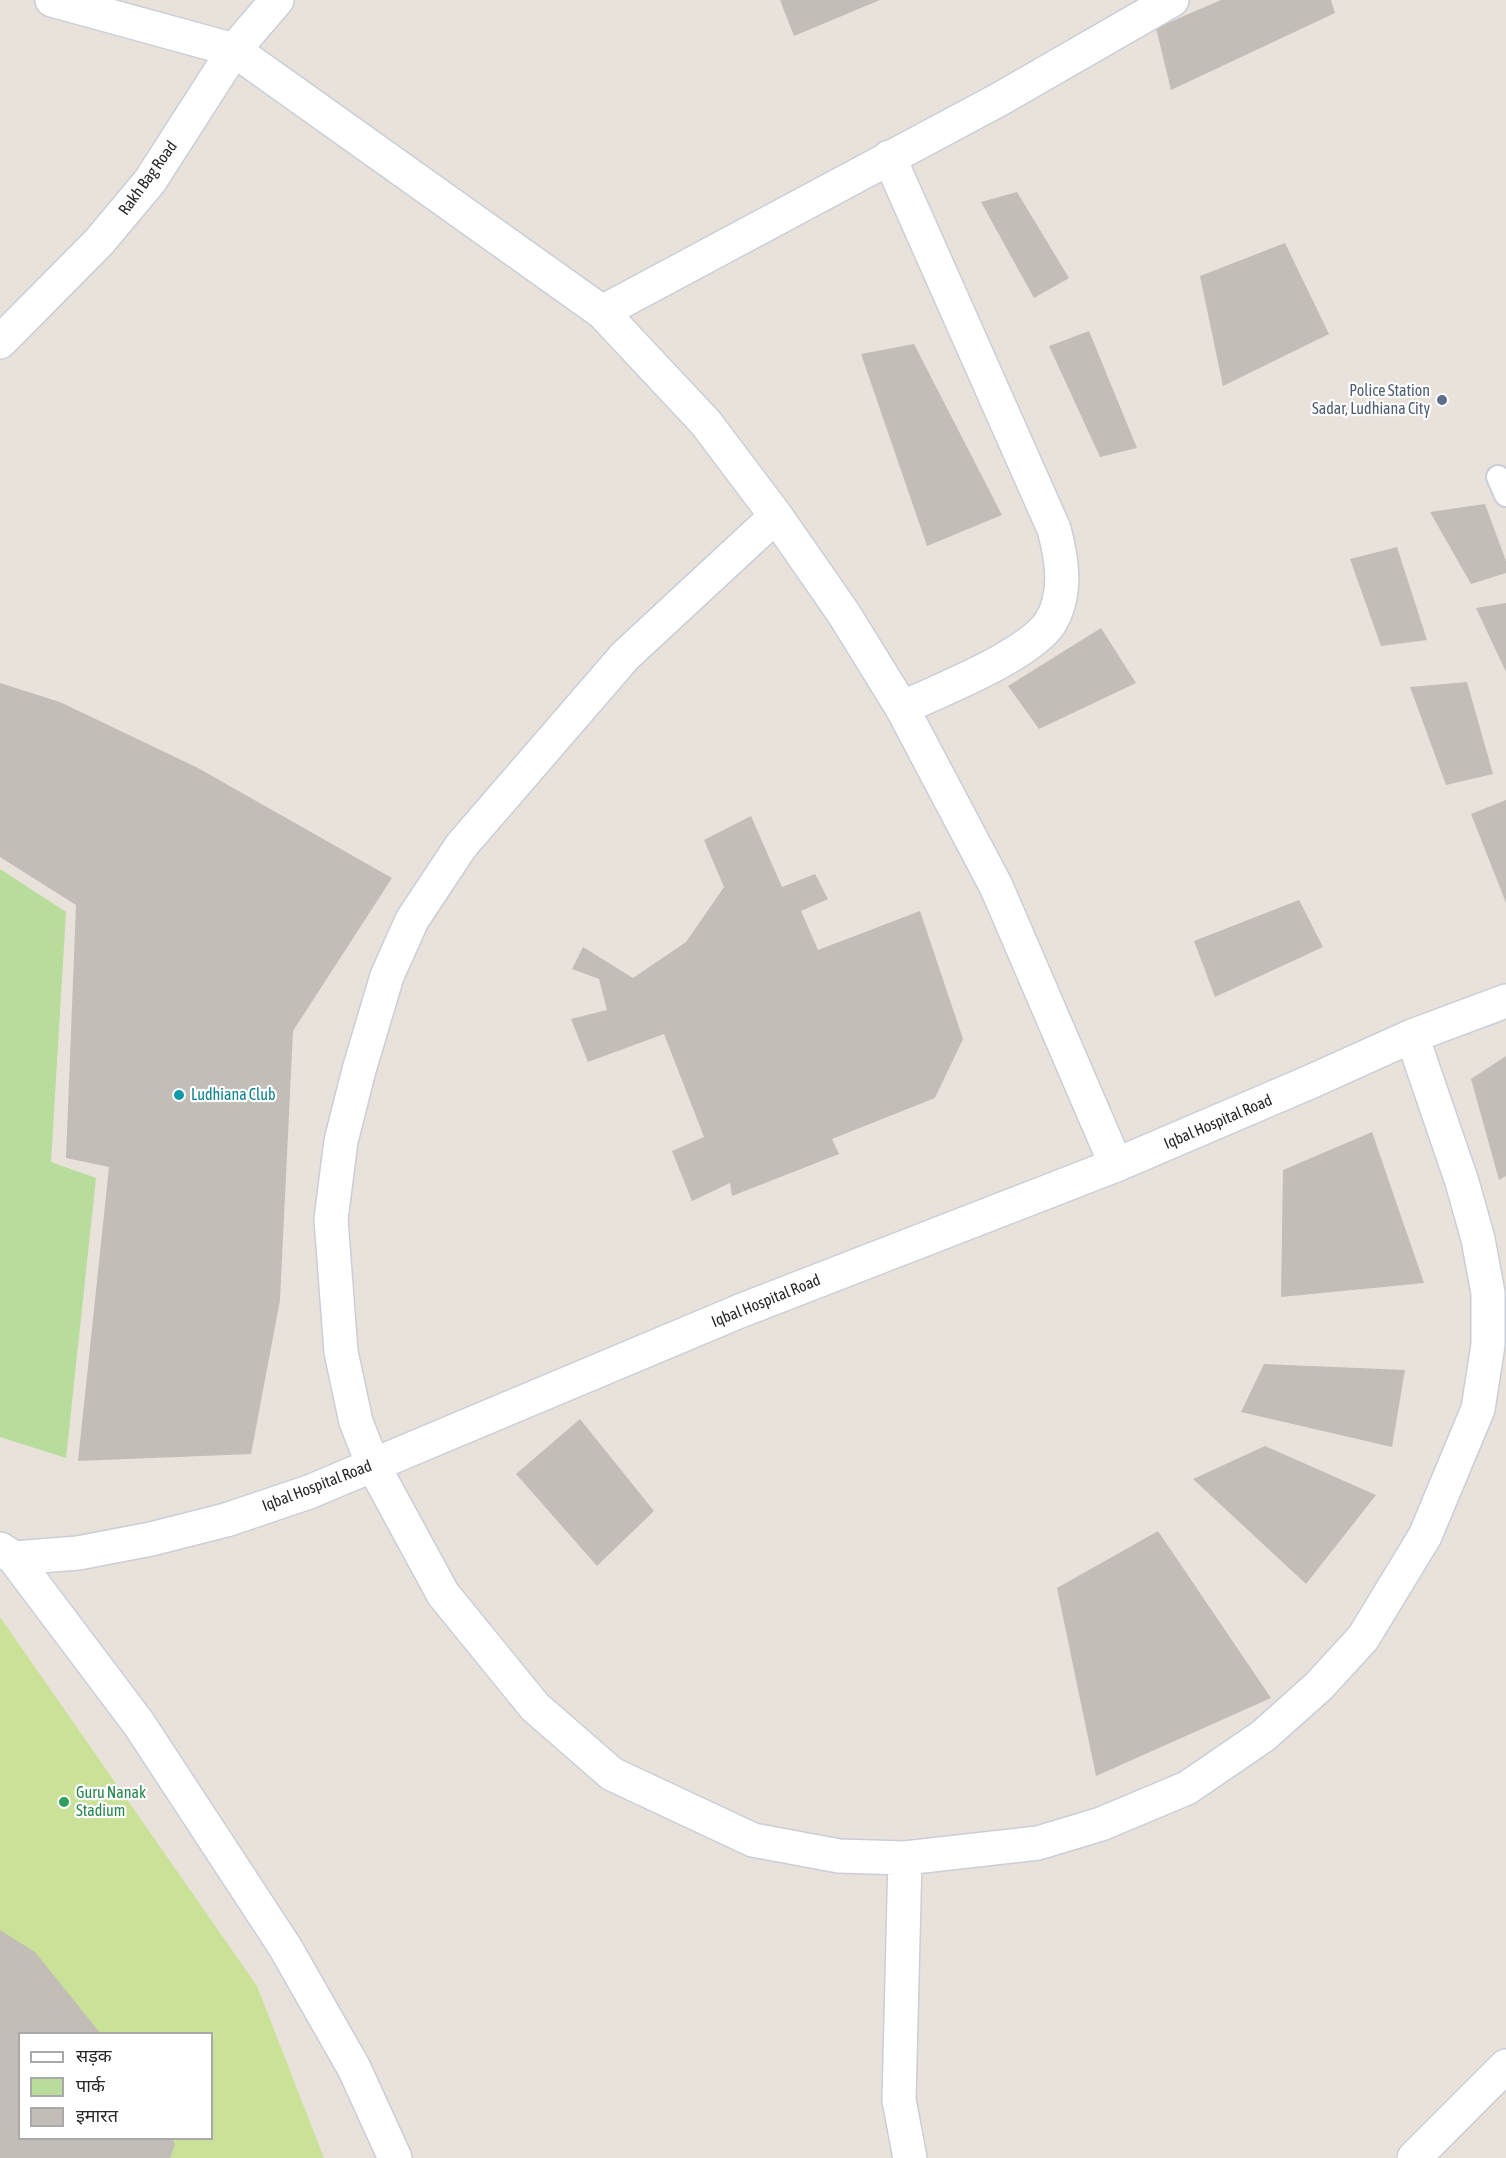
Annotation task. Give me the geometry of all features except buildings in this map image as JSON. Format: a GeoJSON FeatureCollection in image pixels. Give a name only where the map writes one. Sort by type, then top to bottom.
{"type":"FeatureCollection","features":[{"type":"Feature","properties":{"kind":"street"},"geometry":{"type":"LineString","coordinates":[[52,0],[234,50],[602,312],[706,423],[776,516],[844,614],[902,708],[996,886],[1116,1165]]}},
{"type":"Feature","properties":{"kind":"street","name":"Rakh Bag Road"},"geometry":{"type":"LineString","coordinates":[[0,342],[99,242],[150,181],[234,50],[278,0]]}},
{"type":"Feature","properties":{"kind":"street"},"geometry":{"type":"LineString","coordinates":[[602,312],[1000,99],[1172,0]]}},
{"type":"Feature","properties":{"kind":"street"},"geometry":{"type":"LineString","coordinates":[[889,157],[1054,529],[1061,555],[1063,575],[1059,600],[1050,623],[1033,639],[1010,656],[902,708]]}},
{"type":"Feature","properties":{"kind":"street"},"geometry":{"type":"LineString","coordinates":[[776,516],[625,656],[461,846],[412,920],[387,976],[341,1141],[331,1219],[341,1352],[356,1422],[373,1465],[443,1594],[535,1707],[612,1774],[753,1840],[839,1856],[905,1858],[1038,1843],[1101,1824],[1187,1788],[1263,1736],[1319,1686],[1363,1638],[1425,1536],[1479,1409],[1488,1345],[1488,1293],[1478,1239],[1462,1182],[1412,1036]]}},
{"type":"Feature","properties":{"kind":"street","name":"Iqbal Hospital Road"},"geometry":{"type":"LineString","coordinates":[[7,1554],[78,1553],[151,1539],[226,1520],[309,1492],[740,1311],[1116,1165],[1310,1083],[1412,1036],[1506,1001]]}},
{"type":"Feature","properties":{"kind":"street"},"geometry":{"type":"LineString","coordinates":[[7,1554],[139,1724],[285,1947],[354,2068],[395,2158]]}},
{"type":"Feature","properties":{"kind":"street"},"geometry":{"type":"LineString","coordinates":[[905,1858],[899,2100],[910,2158]]}},
{"type":"Feature","properties":{"kind":"street"},"geometry":{"type":"LineString","coordinates":[[1414,2158],[1506,2066]]}},
{"type":"Feature","properties":{"kind":"green space"},"geometry":{"type":"Polygon","coordinates":[[[0,869],[66,912],[51,1162],[96,1178],[66,1458],[0,1437],[0,869]]]}},
{"type":"Feature","properties":{"kind":"green space","name":"Guru Nanak Stadium"},"geometry":{"type":"Polygon","coordinates":[[[0,1617],[257,1986],[324,2158],[0,2158],[0,1617]]]}},
{"type":"Feature","properties":{"kind":"place","name":"Police Station Sadar, Ludhiana City"},"geometry":{"type":"Point","coordinates":[1442,400]}},
{"type":"Feature","properties":{"kind":"place","name":"Ludhiana Club"},"geometry":{"type":"Point","coordinates":[179,1095]}},
{"type":"Feature","properties":{"kind":"place","name":"Guru Nanak Stadium"},"geometry":{"type":"Point","coordinates":[64,1802]}}]}
